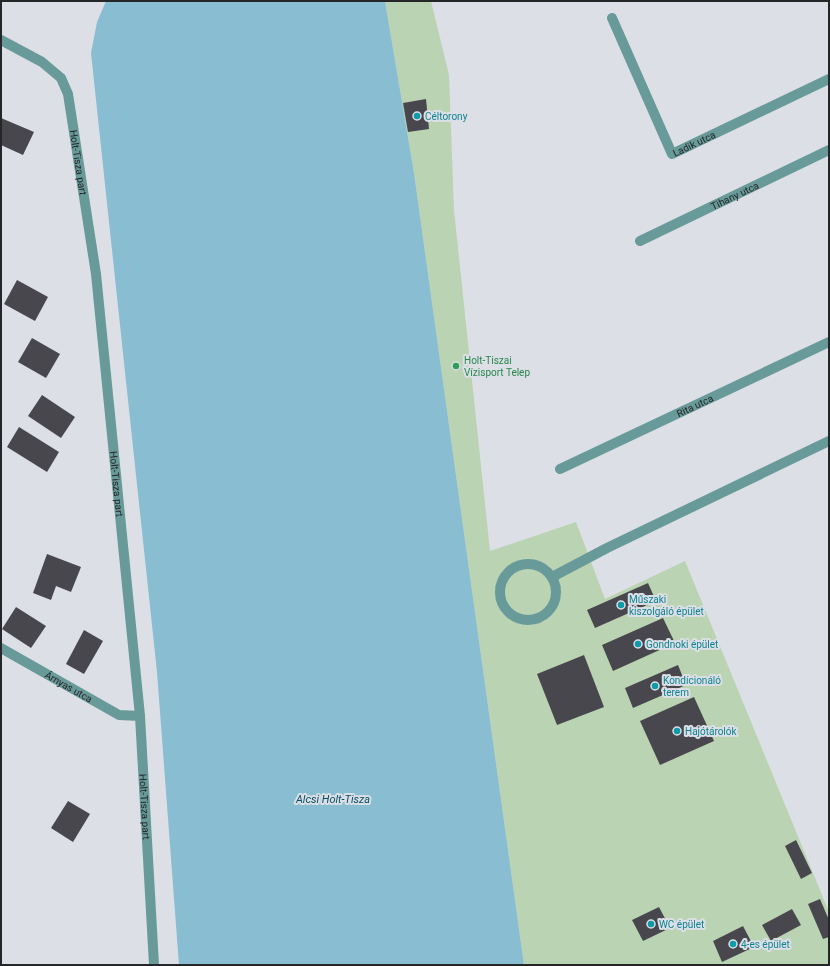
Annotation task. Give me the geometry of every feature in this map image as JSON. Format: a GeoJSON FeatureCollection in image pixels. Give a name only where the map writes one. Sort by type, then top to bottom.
{"type":"FeatureCollection","features":[{"type":"Feature","properties":{"kind":"street","name":"Ladik utca"},"geometry":{"type":"LineString","coordinates":[[612,18],[672,154],[829,79]]}},
{"type":"Feature","properties":{"kind":"street","name":"Holt-Tisza part"},"geometry":{"type":"LineString","coordinates":[[1,40],[42,62],[61,78],[68,94],[96,274],[140,716],[154,965]]}},
{"type":"Feature","properties":{"kind":"street","name":"Tihany utca"},"geometry":{"type":"LineString","coordinates":[[640,241],[829,150]]}},
{"type":"Feature","properties":{"kind":"street","name":"Rita utca"},"geometry":{"type":"LineString","coordinates":[[560,469],[829,342]]}},
{"type":"Feature","properties":{"kind":"street"},"geometry":{"type":"LineString","coordinates":[[552,577],[607,548],[829,442]]}},
{"type":"Feature","properties":{"kind":"street"},"geometry":{"type":"LineString","coordinates":[[533,564],[544,568],[552,577],[556,586],[556,599],[552,607],[541,617],[532,620],[522,620],[512,615],[505,608],[500,591],[502,581],[508,572],[520,565],[533,564]]}},
{"type":"Feature","properties":{"kind":"street","name":"Árnyas utca"},"geometry":{"type":"LineString","coordinates":[[1,648],[119,715],[140,716]]}},
{"type":"Feature","properties":{"kind":"green space","name":"Holt-Tiszai Vízisport Telep"},"geometry":{"type":"Polygon","coordinates":[[[385,1],[431,1],[449,75],[454,210],[490,551],[576,522],[605,599],[685,561],[829,912],[829,965],[524,965],[414,173],[385,1]]]}},
{"type":"Feature","properties":{"kind":"water","name":"Alcsi Holt-Tisza"},"geometry":{"type":"Polygon","coordinates":[[[106,1],[385,1],[414,173],[524,965],[179,965],[157,672],[91,53],[97,22],[106,1]]]}},
{"type":"Feature","properties":{"kind":"building","name":"Céltorony"},"geometry":{"type":"Polygon","coordinates":[[[426,99],[429,129],[408,132],[403,103],[426,99]]]}},
{"type":"Feature","properties":{"kind":"building"},"geometry":{"type":"Polygon","coordinates":[[[1,118],[34,132],[23,155],[1,145],[1,118]]]}},
{"type":"Feature","properties":{"kind":"building"},"geometry":{"type":"Polygon","coordinates":[[[17,280],[48,297],[35,321],[4,304],[17,280]]]}},
{"type":"Feature","properties":{"kind":"building"},"geometry":{"type":"Polygon","coordinates":[[[32,338],[60,354],[46,378],[18,362],[32,338]]]}},
{"type":"Feature","properties":{"kind":"building"},"geometry":{"type":"Polygon","coordinates":[[[42,395],[75,417],[61,438],[28,416],[42,395]]]}},
{"type":"Feature","properties":{"kind":"building"},"geometry":{"type":"Polygon","coordinates":[[[19,427],[59,452],[47,472],[7,447],[19,427]]]}},
{"type":"Feature","properties":{"kind":"building"},"geometry":{"type":"Polygon","coordinates":[[[47,554],[81,567],[71,592],[56,586],[51,600],[33,593],[47,554]]]}},
{"type":"Feature","properties":{"kind":"building","name":"Műszaki kiszolgáló épület"},"geometry":{"type":"Polygon","coordinates":[[[648,583],[656,601],[595,628],[587,610],[648,583]]]}},
{"type":"Feature","properties":{"kind":"building"},"geometry":{"type":"Polygon","coordinates":[[[16,607],[46,626],[31,648],[2,629],[16,607]]]}},
{"type":"Feature","properties":{"kind":"building","name":"Gondnoki épület"},"geometry":{"type":"Polygon","coordinates":[[[663,618],[675,643],[613,671],[602,645],[663,618]]]}},
{"type":"Feature","properties":{"kind":"building"},"geometry":{"type":"Polygon","coordinates":[[[84,630],[103,641],[84,674],[66,664],[84,630]]]}},
{"type":"Feature","properties":{"kind":"building"},"geometry":{"type":"Polygon","coordinates":[[[584,655],[604,707],[557,725],[537,674],[584,655]]]}},
{"type":"Feature","properties":{"kind":"building","name":"Kondícionáló terem"},"geometry":{"type":"Polygon","coordinates":[[[678,665],[686,685],[633,708],[625,688],[678,665]]]}},
{"type":"Feature","properties":{"kind":"building","name":"Hajótárolók"},"geometry":{"type":"Polygon","coordinates":[[[694,697],[714,741],[660,765],[640,721],[694,697]]]}},
{"type":"Feature","properties":{"kind":"building"},"geometry":{"type":"Polygon","coordinates":[[[68,801],[90,814],[73,842],[51,828],[68,801]]]}},
{"type":"Feature","properties":{"kind":"building"},"geometry":{"type":"Polygon","coordinates":[[[796,840],[812,873],[801,879],[785,846],[796,840]]]}},
{"type":"Feature","properties":{"kind":"building"},"geometry":{"type":"Polygon","coordinates":[[[820,899],[829,920],[829,937],[823,939],[808,904],[820,899]]]}},
{"type":"Feature","properties":{"kind":"building","name":"WC épület"},"geometry":{"type":"Polygon","coordinates":[[[659,907],[670,928],[643,941],[632,920],[659,907]]]}},
{"type":"Feature","properties":{"kind":"building"},"geometry":{"type":"Polygon","coordinates":[[[792,909],[801,925],[771,941],[762,925],[792,909]]]}},
{"type":"Feature","properties":{"kind":"building","name":"4-es épület"},"geometry":{"type":"Polygon","coordinates":[[[743,926],[754,947],[722,962],[713,941],[743,926]]]}},
{"type":"Feature","properties":{"kind":"place","name":"Céltorony"},"geometry":{"type":"Point","coordinates":[417,116]}},
{"type":"Feature","properties":{"kind":"place","name":"Holt-Tiszai Vízisport Telep"},"geometry":{"type":"Point","coordinates":[456,366]}},
{"type":"Feature","properties":{"kind":"place","name":"Műszaki kiszolgáló épület"},"geometry":{"type":"Point","coordinates":[621,605]}},
{"type":"Feature","properties":{"kind":"place","name":"Gondnoki épület"},"geometry":{"type":"Point","coordinates":[638,644]}},
{"type":"Feature","properties":{"kind":"place","name":"Kondícionáló terem"},"geometry":{"type":"Point","coordinates":[655,686]}},
{"type":"Feature","properties":{"kind":"place","name":"Hajótárolók"},"geometry":{"type":"Point","coordinates":[677,731]}},
{"type":"Feature","properties":{"kind":"place","name":"WC épület"},"geometry":{"type":"Point","coordinates":[651,924]}},
{"type":"Feature","properties":{"kind":"place","name":"4-es épület"},"geometry":{"type":"Point","coordinates":[733,944]}}]}
